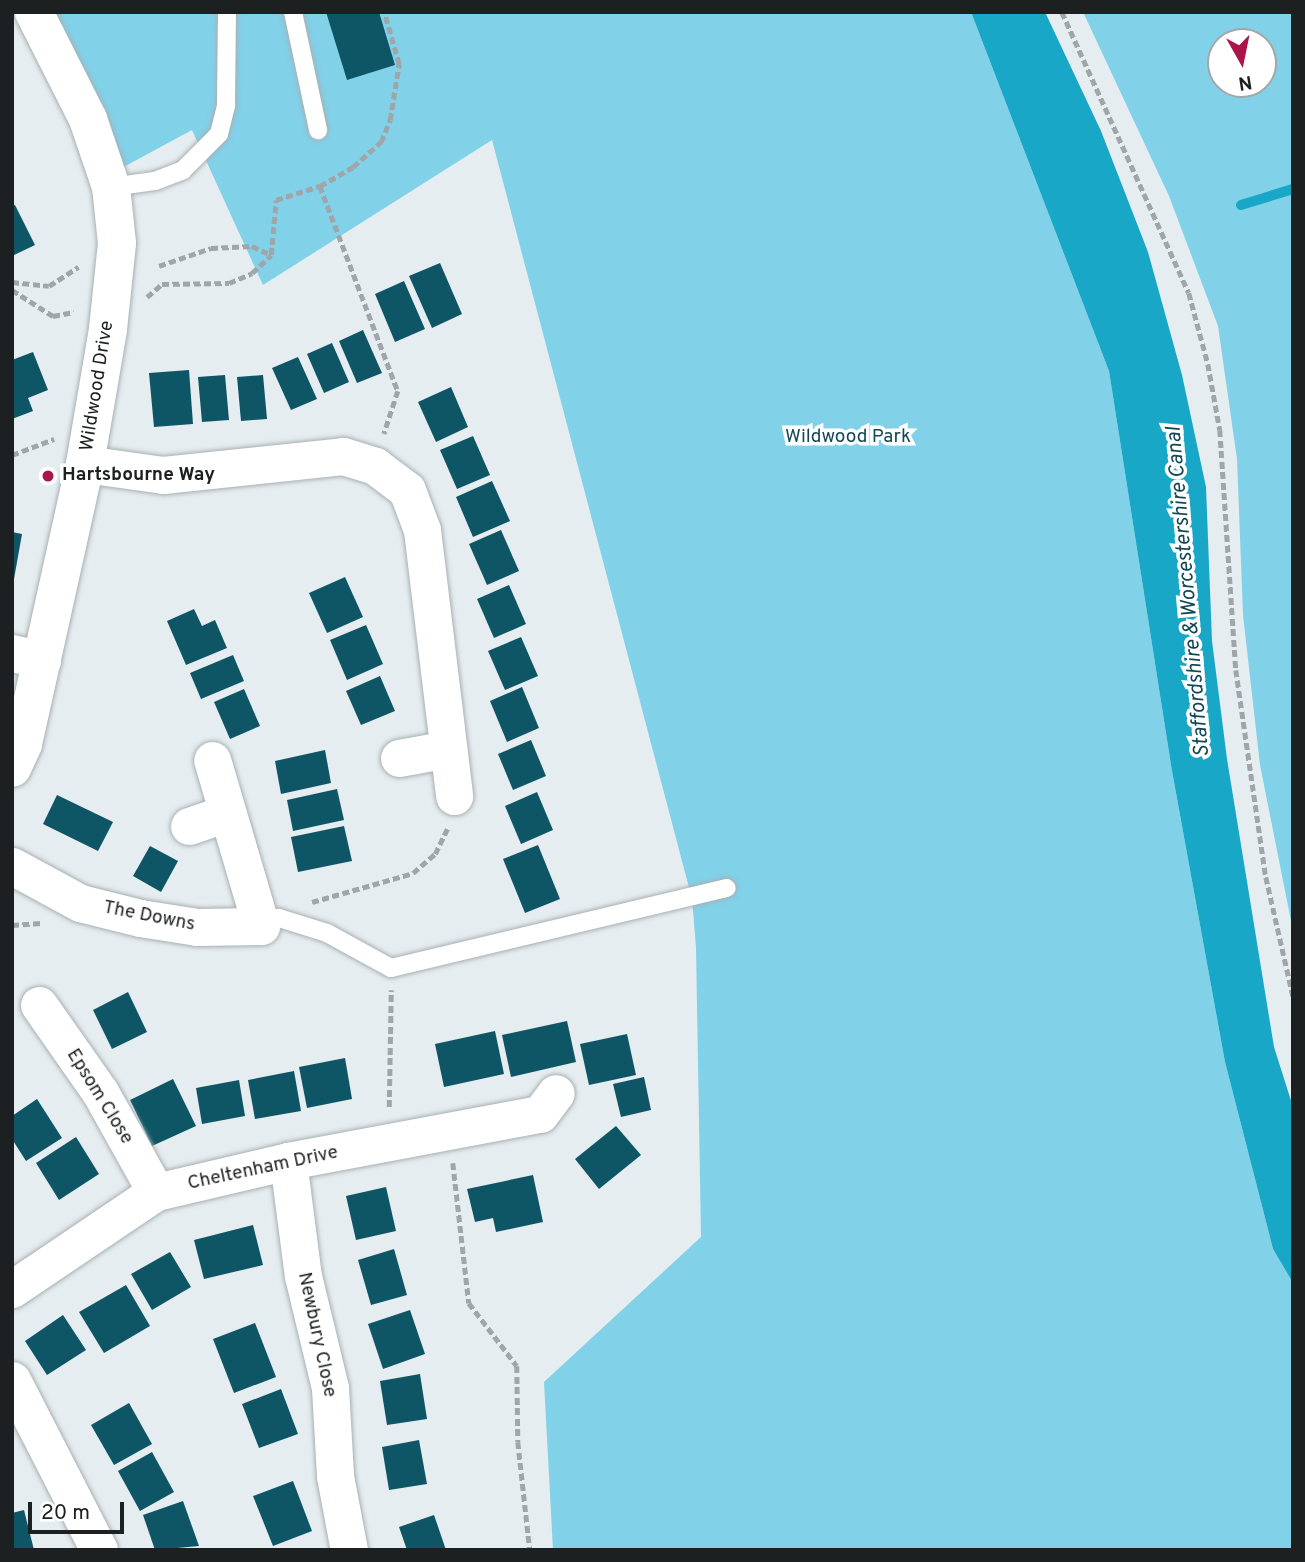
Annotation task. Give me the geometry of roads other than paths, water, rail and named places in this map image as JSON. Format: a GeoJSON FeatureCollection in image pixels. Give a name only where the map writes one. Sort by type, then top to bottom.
{"type":"FeatureCollection","features":[{"type":"Feature","properties":{"kind":"street","name":"Wildwood Drive"},"geometry":{"type":"LineString","coordinates":[[12,768],[23,744],[27,657],[85,464],[93,320],[117,243],[111,187],[88,119],[34,12]]}},
{"type":"Feature","properties":{"kind":"street"},"geometry":{"type":"LineString","coordinates":[[85,464],[163,475],[343,456],[374,466],[407,490],[422,530],[454,796]]}},
{"type":"Feature","properties":{"kind":"street"},"geometry":{"type":"LineString","coordinates":[[399,758],[448,749]]}},
{"type":"Feature","properties":{"kind":"street"},"geometry":{"type":"LineString","coordinates":[[212,761],[227,813],[270,922]]}},
{"type":"Feature","properties":{"kind":"street"},"geometry":{"type":"LineString","coordinates":[[189,826],[227,813]]}},
{"type":"Feature","properties":{"kind":"street","name":"The Downs"},"geometry":{"type":"LineString","coordinates":[[12,866],[80,903],[140,918],[197,927],[270,922]]}},
{"type":"Feature","properties":{"kind":"street","name":"Epsom Close"},"geometry":{"type":"LineString","coordinates":[[39,1005],[100,1092],[156,1192]]}},
{"type":"Feature","properties":{"kind":"street","name":"Cheltenham Drive"},"geometry":{"type":"LineString","coordinates":[[12,1289],[156,1192],[288,1161],[449,1131],[548,1117]]}},
{"type":"Feature","properties":{"kind":"street","name":"Newbury Close"},"geometry":{"type":"LineString","coordinates":[[288,1161],[303,1276],[330,1388],[335,1476],[349,1550]]}},
{"type":"Feature","properties":{"kind":"street"},"geometry":{"type":"LineString","coordinates":[[12,1380],[99,1550]]}},
{"type":"Feature","properties":{"kind":"lane"},"geometry":{"type":"LineString","coordinates":[[111,187],[156,181],[183,170],[219,134],[226,105],[227,12]]}},
{"type":"Feature","properties":{"kind":"lane"},"geometry":{"type":"LineString","coordinates":[[293,12],[318,130]]}},
{"type":"Feature","properties":{"kind":"lane"},"geometry":{"type":"LineString","coordinates":[[270,922],[327,933],[391,968],[727,888]]}},
{"type":"Feature","properties":{"kind":"water","name":"Staffordshire & Worcestershire Canal"},"geometry":{"type":"Polygon","coordinates":[[[971,12],[1045,12],[1101,131],[1148,252],[1182,375],[1206,487],[1212,641],[1227,759],[1274,1047],[1293,1107],[1293,1283],[1273,1249],[1225,1062],[1172,771],[1109,371],[971,12]]]}},
{"type":"Feature","properties":{"kind":"waterway"},"geometry":{"type":"LineString","coordinates":[[1241,205],[1293,189]]}},
{"type":"Feature","properties":{"kind":"place","name":"Hartsbourne Way"},"geometry":{"type":"Point","coordinates":[48,476]}},
{"type":"Feature","properties":{"kind":"park label","name":"Wildwood Park"},"geometry":{"type":"Point","coordinates":[848,438]}}]}
